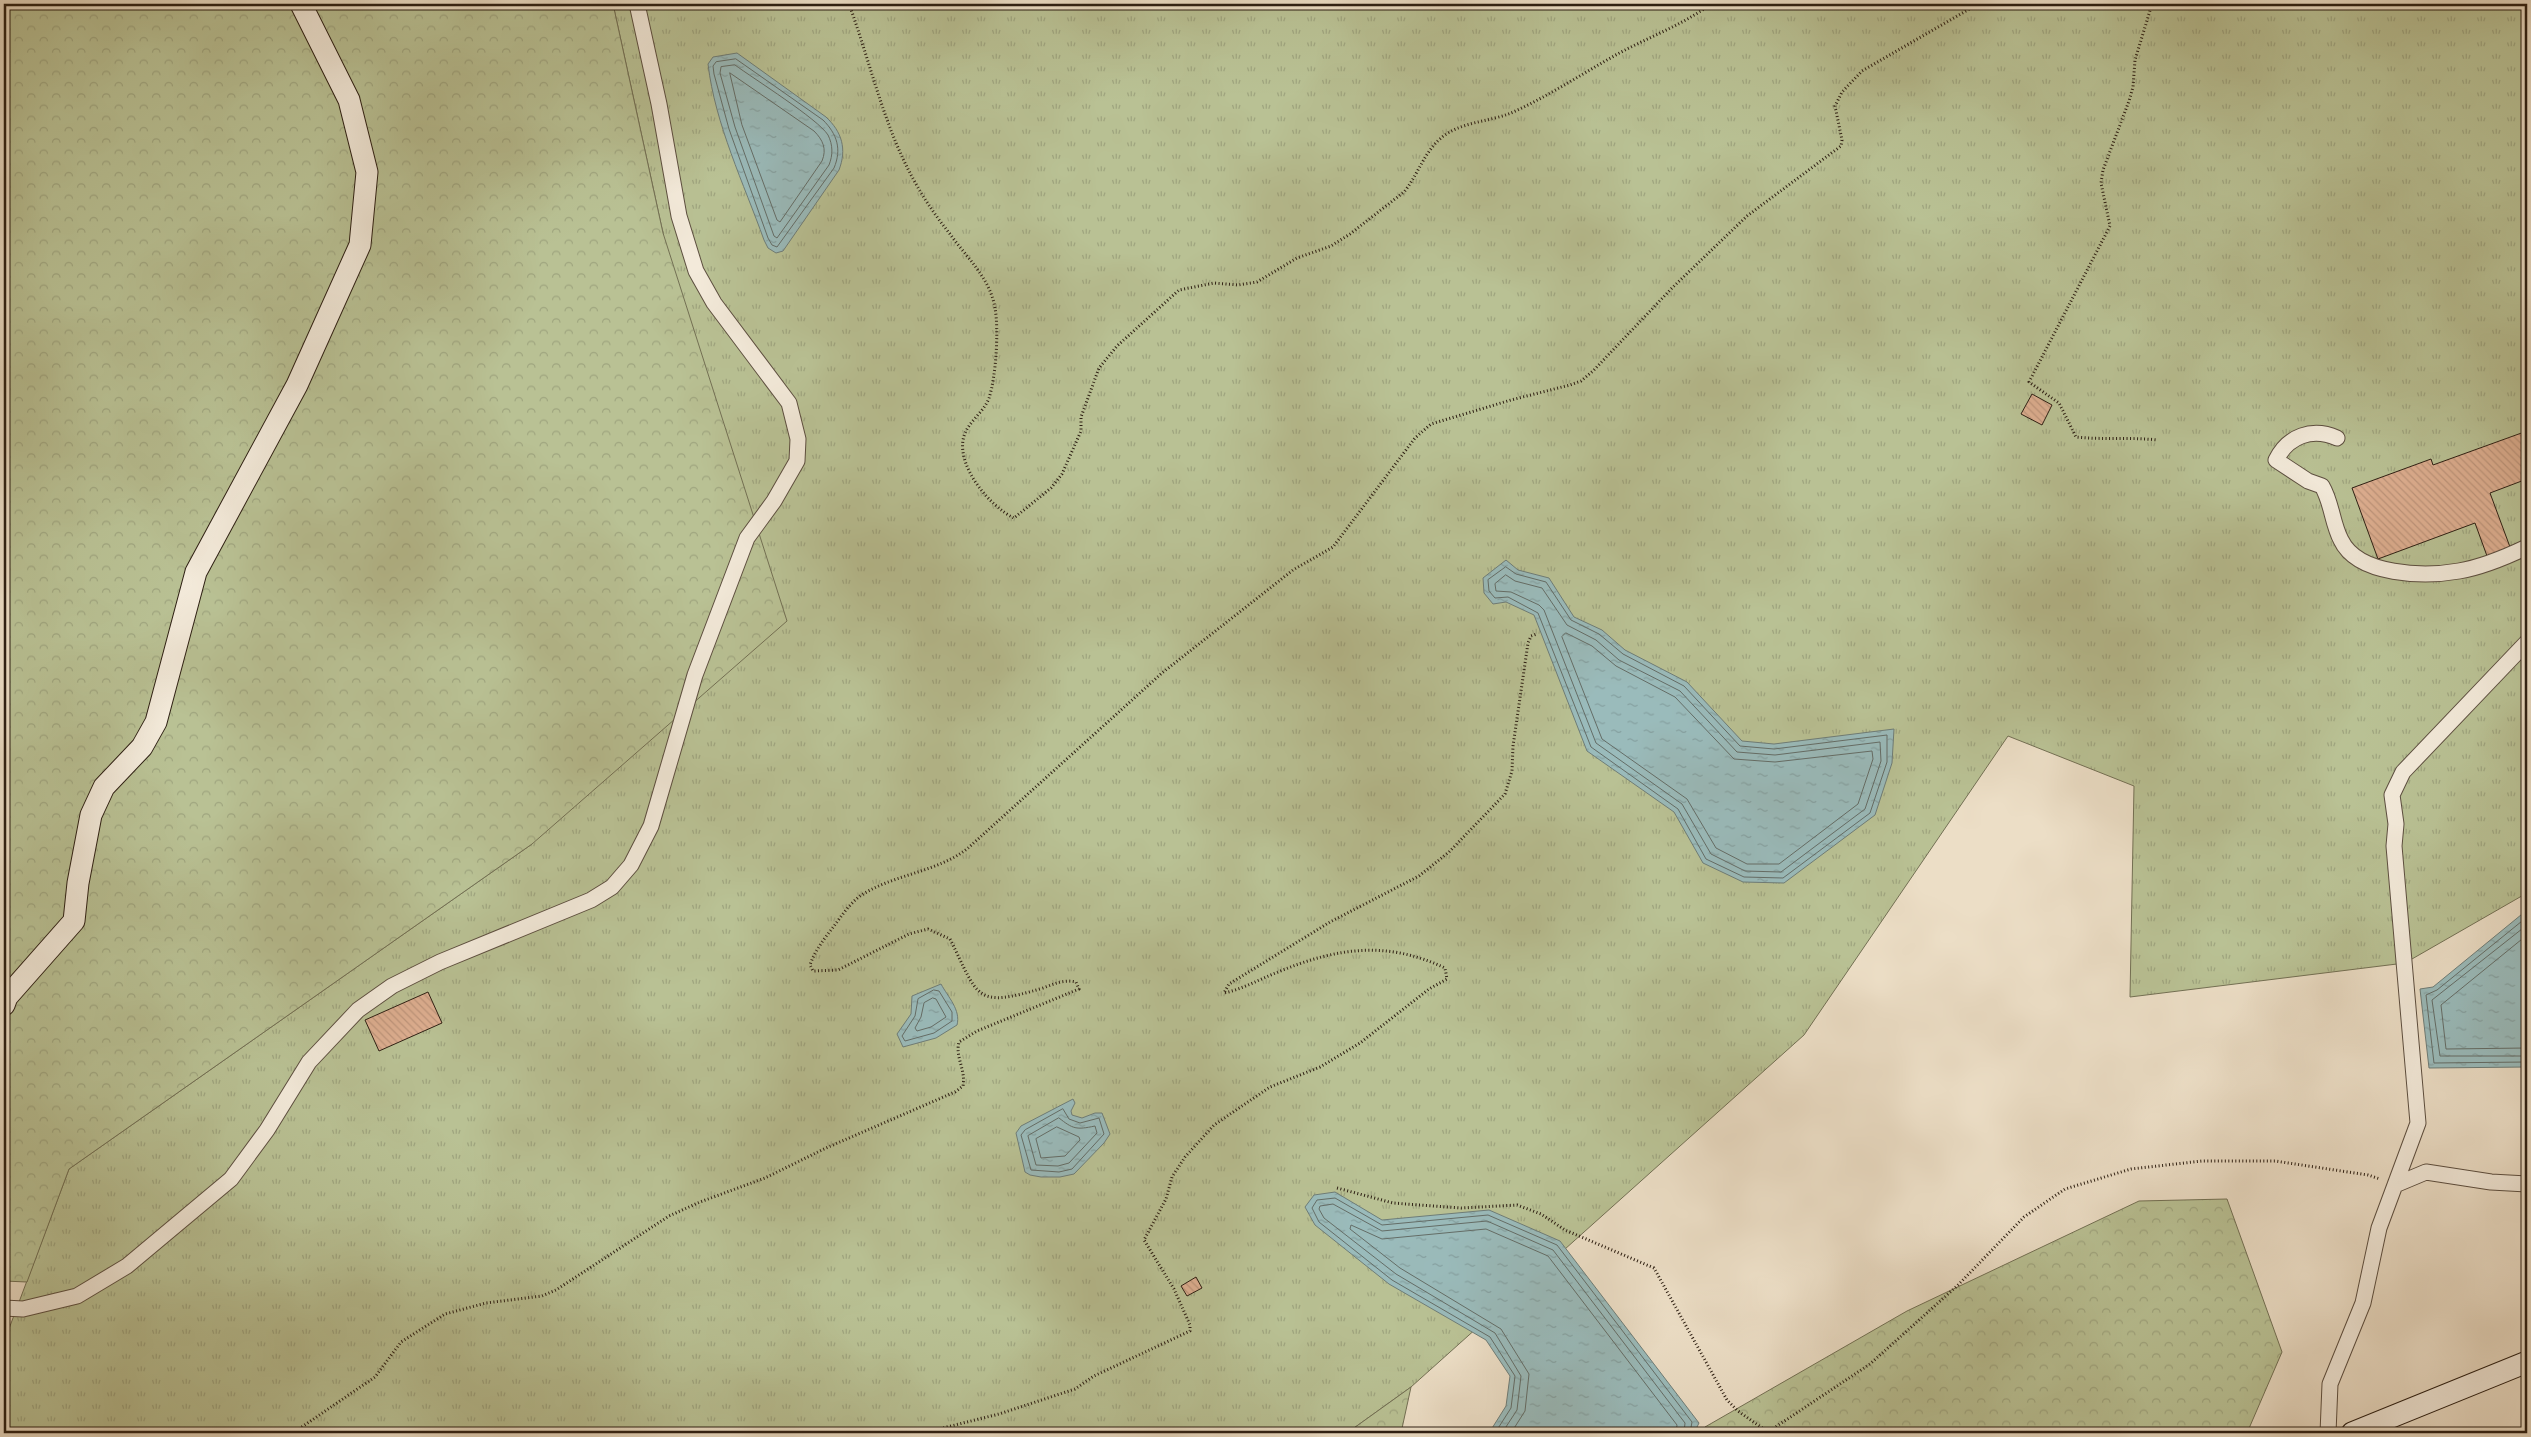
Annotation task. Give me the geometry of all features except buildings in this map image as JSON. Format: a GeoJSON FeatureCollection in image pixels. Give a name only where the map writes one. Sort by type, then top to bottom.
{"type":"FeatureCollection","features":[{"type":"Feature","properties":{"kind":"street"},"geometry":{"type":"LineString","coordinates":[[4,1005],[7,997],[74,921],[78,883],[91,815],[104,787],[142,747],[156,722],[196,572],[297,385],[360,245],[367,172],[352,109],[300,4]]}},
{"type":"Feature","properties":{"kind":"street"},"geometry":{"type":"LineString","coordinates":[[4,1308],[23,1310],[77,1296],[127,1266],[232,1179],[267,1130],[309,1062],[358,1010],[392,986],[440,962],[591,900],[612,887],[631,865],[651,826],[695,675],[740,556],[747,538],[774,501],[796,461],[798,439],[788,403],[714,303],[696,271],[679,216],[659,104],[636,4]]}},
{"type":"Feature","properties":{"kind":"street"},"geometry":{"type":"LineString","coordinates":[[2337,438],[2320,432],[2293,440],[2286,445],[2276,460],[2308,481],[2322,486],[2328,496],[2341,541],[2360,560],[2377,569],[2431,573],[2459,571],[2527,547]]}},
{"type":"Feature","properties":{"kind":"street"},"geometry":{"type":"LineString","coordinates":[[2328,1433],[2330,1384],[2363,1303],[2380,1228],[2418,1123],[2394,846],[2396,824],[2392,795],[2403,772],[2527,642]]}},
{"type":"Feature","properties":{"kind":"street"},"geometry":{"type":"LineString","coordinates":[[2395,1185],[2426,1172],[2491,1182],[2527,1184]]}},
{"type":"Feature","properties":{"kind":"street"},"geometry":{"type":"LineString","coordinates":[[2352,1433],[2527,1362]]}},
{"type":"Feature","properties":{"kind":"path"},"geometry":{"type":"LineString","coordinates":[[850,4],[866,48],[873,80],[897,144],[916,185],[950,235],[980,272],[992,297],[995,309],[993,384],[988,400],[964,436],[964,448],[967,469],[972,478],[995,503],[1014,518],[1051,488],[1062,474],[1081,431],[1081,416],[1099,368],[1117,346],[1179,290],[1214,283],[1238,285],[1257,282],[1297,258],[1330,246],[1350,234],[1404,192],[1411,184],[1427,153],[1440,138],[1465,126],[1502,116],[1536,101],[1612,57],[1691,18],[1711,4]]}},
{"type":"Feature","properties":{"kind":"path"},"geometry":{"type":"LineString","coordinates":[[294,1433],[375,1377],[401,1342],[445,1314],[486,1303],[542,1296],[556,1290],[669,1216],[700,1202],[765,1178],[826,1148],[955,1092],[963,1086],[964,1078],[957,1050],[959,1042],[1079,990],[1076,982],[1067,980],[1015,996],[991,998],[974,989],[950,939],[928,929],[909,934],[838,970],[813,970],[810,964],[828,934],[852,902],[866,892],[920,873],[958,856],[1162,673],[1293,570],[1333,547],[1415,438],[1431,424],[1581,381],[1746,216],[1841,146],[1842,140],[1835,106],[1842,92],[1862,71],[1978,4]]}},
{"type":"Feature","properties":{"kind":"path"},"geometry":{"type":"LineString","coordinates":[[2152,4],[2135,60],[2131,94],[2103,170],[2102,194],[2110,226],[2029,382],[2059,403],[2076,437],[2104,440],[2128,437],[2158,440]]}},
{"type":"Feature","properties":{"kind":"path"},"geometry":{"type":"LineString","coordinates":[[923,1433],[999,1414],[1075,1389],[1094,1376],[1190,1331],[1190,1325],[1174,1289],[1144,1240],[1166,1199],[1172,1177],[1185,1157],[1214,1126],[1259,1093],[1320,1067],[1360,1043],[1429,989],[1447,979],[1445,968],[1426,958],[1399,952],[1357,950],[1313,958],[1224,993],[1229,984],[1330,922],[1419,876],[1449,852],[1505,794],[1512,771],[1513,746],[1528,643],[1531,636],[1537,634]]}},
{"type":"Feature","properties":{"kind":"path"},"geometry":{"type":"LineString","coordinates":[[1337,1188],[1394,1203],[1461,1208],[1516,1205],[1542,1214],[1565,1230],[1654,1268],[1727,1400],[1738,1412],[1768,1432],[1870,1364],[1958,1286],[2024,1217],[2065,1189],[2131,1169],[2202,1161],[2275,1161],[2368,1175],[2395,1185]]}},
{"type":"Feature","properties":{"kind":"green space"},"geometry":{"type":"Polygon","coordinates":[[[4,4],[613,4],[663,233],[787,621],[532,844],[69,1169],[27,1282],[4,1281],[4,4]]]}},
{"type":"Feature","properties":{"kind":"green space"},"geometry":{"type":"Polygon","coordinates":[[[613,4],[2527,4],[2527,893],[2405,963],[2130,997],[2134,786],[2008,736],[1804,1035],[1411,1387],[1347,1433],[4,1433],[4,1342],[69,1169],[532,844],[663,233],[613,4]]]}},
{"type":"Feature","properties":{"kind":"green space"},"geometry":{"type":"Polygon","coordinates":[[[2227,1199],[2282,1352],[2247,1433],[1699,1433],[1705,1427],[1907,1311],[2139,1201],[2227,1199]]]}},
{"type":"Feature","properties":{"kind":"green space"},"geometry":{"type":"Polygon","coordinates":[[[1411,1387],[1401,1433],[1347,1433],[1411,1387]]]}},
{"type":"Feature","properties":{"kind":"water"},"geometry":{"type":"Polygon","coordinates":[[[737,53],[826,117],[836,129],[842,141],[843,155],[839,170],[783,251],[776,253],[768,248],[764,240],[731,154],[712,86],[708,64],[713,57],[737,53]]]}},
{"type":"Feature","properties":{"kind":"water"},"geometry":{"type":"Polygon","coordinates":[[[1506,560],[1518,570],[1549,578],[1574,617],[1602,630],[1625,650],[1687,682],[1742,741],[1774,744],[1894,729],[1892,763],[1875,815],[1784,883],[1743,882],[1703,863],[1674,812],[1587,751],[1534,615],[1506,602],[1493,604],[1484,593],[1483,578],[1506,560]]]}},
{"type":"Feature","properties":{"kind":"water"},"geometry":{"type":"Polygon","coordinates":[[[2527,910],[2527,1067],[2429,1068],[2420,989],[2433,987],[2527,910]]]}},
{"type":"Feature","properties":{"kind":"water"},"geometry":{"type":"Polygon","coordinates":[[[941,984],[956,1009],[957,1025],[936,1038],[903,1047],[897,1034],[911,1014],[912,996],[941,984]]]}},
{"type":"Feature","properties":{"kind":"water"},"geometry":{"type":"Polygon","coordinates":[[[1073,1099],[1075,1103],[1071,1111],[1072,1115],[1082,1118],[1095,1113],[1102,1113],[1110,1134],[1104,1143],[1074,1174],[1060,1177],[1041,1177],[1025,1172],[1016,1133],[1021,1126],[1073,1099]]]}},
{"type":"Feature","properties":{"kind":"water"},"geometry":{"type":"Polygon","coordinates":[[[1335,1192],[1382,1220],[1489,1210],[1560,1241],[1699,1423],[1694,1433],[1489,1433],[1506,1406],[1510,1376],[1486,1340],[1389,1284],[1315,1225],[1305,1207],[1314,1195],[1335,1192]]]}}]}
